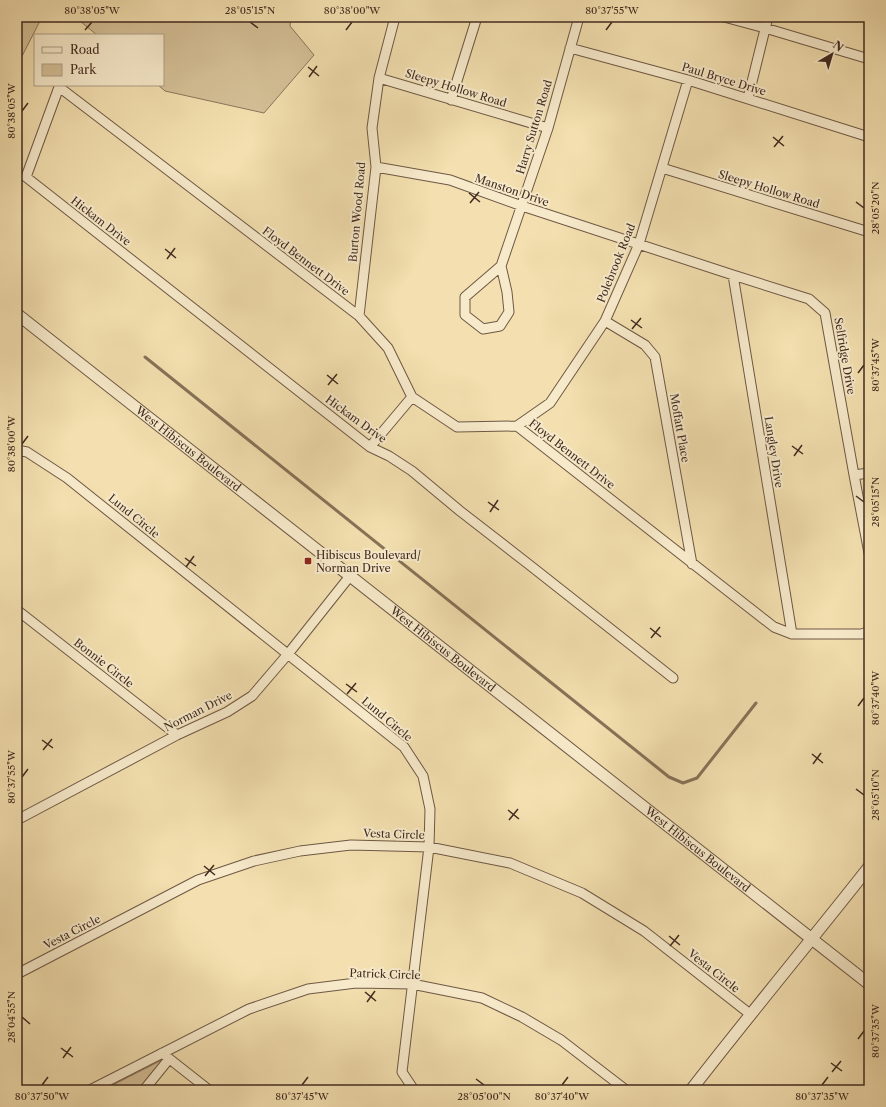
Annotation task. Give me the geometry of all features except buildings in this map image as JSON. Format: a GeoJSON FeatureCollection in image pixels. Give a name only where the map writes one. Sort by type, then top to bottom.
{"type":"FeatureCollection","features":[{"type":"Feature","properties":{"kind":"street","name":"Burton Wood Road"},"geometry":{"type":"LineString","coordinates":[[359,316],[376,167],[372,128],[379,78],[395,17]]}},
{"type":"Feature","properties":{"kind":"street"},"geometry":{"type":"LineString","coordinates":[[451,100],[477,17]]}},
{"type":"Feature","properties":{"kind":"street","name":"Harry Sutton Road"},"geometry":{"type":"LineString","coordinates":[[501,266],[507,292],[509,312],[500,326],[483,329],[465,315],[466,297],[501,266],[548,128],[579,17]]}},
{"type":"Feature","properties":{"kind":"street"},"geometry":{"type":"LineString","coordinates":[[724,17],[869,59]]}},
{"type":"Feature","properties":{"kind":"street"},"geometry":{"type":"LineString","coordinates":[[748,98],[768,17]]}},
{"type":"Feature","properties":{"kind":"street","name":"Paul Bryce Drive"},"geometry":{"type":"LineString","coordinates":[[570,48],[688,80],[869,137]]}},
{"type":"Feature","properties":{"kind":"street","name":"Sleepy Hollow Road"},"geometry":{"type":"LineString","coordinates":[[379,78],[548,128]]}},
{"type":"Feature","properties":{"kind":"street","name":"Polebrook Road"},"geometry":{"type":"LineString","coordinates":[[517,426],[550,403],[605,321],[639,244],[688,80]]}},
{"type":"Feature","properties":{"kind":"street","name":"Hickam Drive"},"geometry":{"type":"LineString","coordinates":[[59,87],[26,177],[370,447],[389,456],[412,471],[460,511],[672,678]]}},
{"type":"Feature","properties":{"kind":"street","name":"Floyd Bennett Drive"},"geometry":{"type":"LineString","coordinates":[[59,87],[359,316],[388,348],[412,397],[457,427],[517,426],[774,627],[792,634],[862,634],[869,631]]}},
{"type":"Feature","properties":{"kind":"street","name":"Manston Drive"},"geometry":{"type":"LineString","coordinates":[[376,167],[450,180],[522,206],[639,244]]}},
{"type":"Feature","properties":{"kind":"street","name":"Sleepy Hollow Road"},"geometry":{"type":"LineString","coordinates":[[662,168],[869,232]]}},
{"type":"Feature","properties":{"kind":"street","name":"Selfridge Drive"},"geometry":{"type":"LineString","coordinates":[[639,244],[809,299],[825,313],[869,553]]}},
{"type":"Feature","properties":{"kind":"street","name":"Langley Drive"},"geometry":{"type":"LineString","coordinates":[[733,275],[792,634]]}},
{"type":"Feature","properties":{"kind":"street","name":"West Hibiscus Boulevard"},"geometry":{"type":"LineString","coordinates":[[17,314],[869,984]]}},
{"type":"Feature","properties":{"kind":"street","name":"Moffatt Place"},"geometry":{"type":"LineString","coordinates":[[605,321],[645,345],[655,357],[692,564]]}},
{"type":"Feature","properties":{"kind":"street"},"geometry":{"type":"LineString","coordinates":[[370,447],[412,397]]}},
{"type":"Feature","properties":{"kind":"street","name":"Lund Circle"},"geometry":{"type":"LineString","coordinates":[[17,450],[27,452],[67,478],[404,747],[423,776],[430,809],[429,847],[402,1072],[414,1090]]}},
{"type":"Feature","properties":{"kind":"street"},"geometry":{"type":"LineString","coordinates":[[854,476],[869,473]]}},
{"type":"Feature","properties":{"kind":"street","name":"Norman Drive"},"geometry":{"type":"LineString","coordinates":[[17,820],[177,735],[227,712],[252,696],[288,654],[350,576]]}},
{"type":"Feature","properties":{"kind":"street","name":"Bonnie Circle"},"geometry":{"type":"LineString","coordinates":[[17,610],[177,735]]}},
{"type":"Feature","properties":{"kind":"street","name":"Vesta Circle"},"geometry":{"type":"LineString","coordinates":[[17,974],[198,880],[254,861],[300,851],[351,845],[429,847],[510,863],[582,893],[644,931],[750,1014]]}},
{"type":"Feature","properties":{"kind":"street"},"geometry":{"type":"LineString","coordinates":[[691,1090],[750,1014],[813,939],[869,867]]}},
{"type":"Feature","properties":{"kind":"street","name":"Patrick Circle"},"geometry":{"type":"LineString","coordinates":[[90,1090],[165,1056],[249,1009],[308,989],[356,983],[412,984],[482,998],[522,1017],[560,1040],[626,1090]]}},
{"type":"Feature","properties":{"kind":"street"},"geometry":{"type":"LineString","coordinates":[[144,1090],[165,1056],[209,1090]]}},
{"type":"Feature","properties":{"kind":"green space"},"geometry":{"type":"Polygon","coordinates":[[[17,17],[42,17],[17,66],[17,17]]]}},
{"type":"Feature","properties":{"kind":"green space"},"geometry":{"type":"Polygon","coordinates":[[[75,17],[291,17],[290,26],[314,55],[264,113],[165,91],[159,86],[164,86],[164,34],[96,34],[75,17]]]}},
{"type":"Feature","properties":{"kind":"green space"},"geometry":{"type":"Polygon","coordinates":[[[164,1059],[139,1090],[103,1090],[164,1059]]]}},
{"type":"Feature","properties":{"kind":"waterway"},"geometry":{"type":"LineString","coordinates":[[145,357],[669,777],[683,783],[697,778],[756,703]]}},
{"type":"Feature","properties":{"kind":"place","name":"Hibiscus Boulevard/ Norman Drive"},"geometry":{"type":"Point","coordinates":[308,561]}}]}
